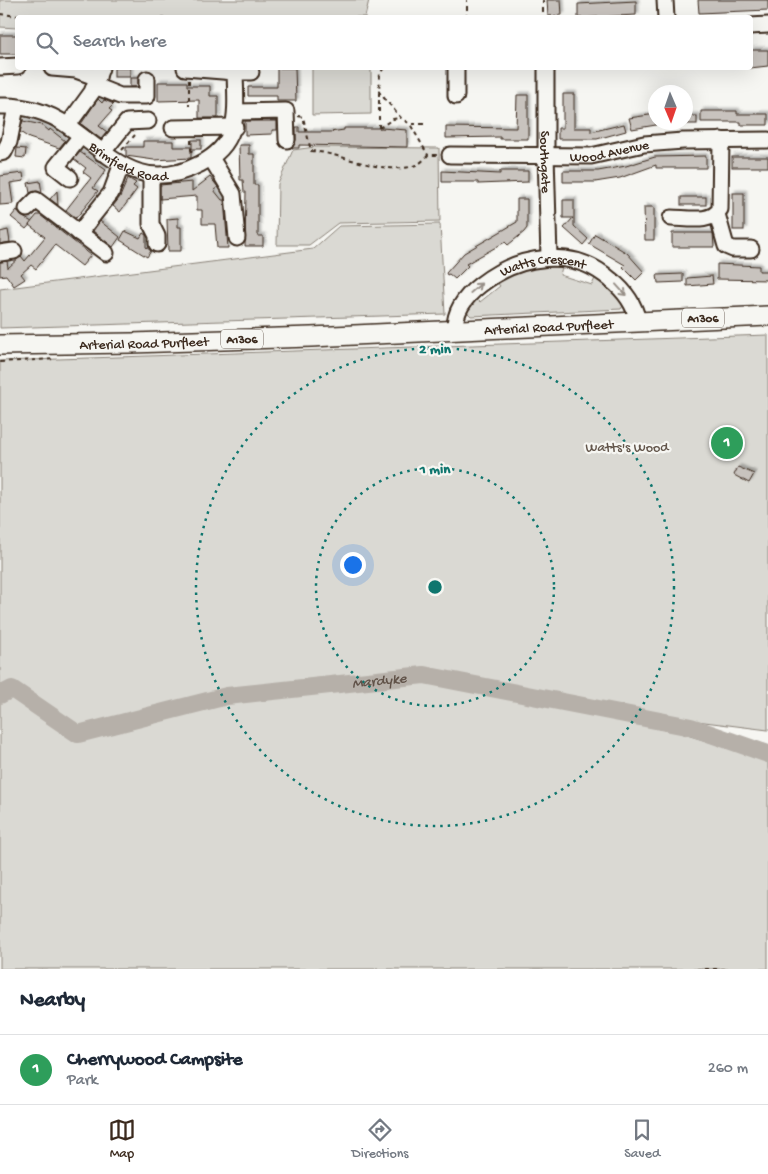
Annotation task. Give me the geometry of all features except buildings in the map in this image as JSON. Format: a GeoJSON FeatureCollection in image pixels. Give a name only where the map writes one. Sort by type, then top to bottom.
{"type":"FeatureCollection","features":[{"type":"Feature","properties":{"kind":"main road","name":"Arterial Road Purfleet"},"geometry":{"type":"LineString","coordinates":[[0,344],[28,346],[291,338],[768,316]]}},
{"type":"Feature","properties":{"kind":"main road","name":"Arterial Road Purfleet"},"geometry":{"type":"LineString","coordinates":[[0,350],[28,346]]}},
{"type":"Feature","properties":{"kind":"street"},"geometry":{"type":"LineString","coordinates":[[665,0],[666,15]]}},
{"type":"Feature","properties":{"kind":"street"},"geometry":{"type":"LineString","coordinates":[[753,26],[768,25]]}},
{"type":"Feature","properties":{"kind":"street"},"geometry":{"type":"LineString","coordinates":[[0,66],[15,66]]}},
{"type":"Feature","properties":{"kind":"street"},"geometry":{"type":"LineString","coordinates":[[79,70],[98,77],[120,96],[147,96],[147,79]]}},
{"type":"Feature","properties":{"kind":"street"},"geometry":{"type":"LineString","coordinates":[[211,70],[251,72]]}},
{"type":"Feature","properties":{"kind":"street"},"geometry":{"type":"LineString","coordinates":[[456,70],[456,96]]}},
{"type":"Feature","properties":{"kind":"street","name":"Southgate"},"geometry":{"type":"LineString","coordinates":[[546,70],[549,257]]}},
{"type":"Feature","properties":{"kind":"street"},"geometry":{"type":"LineString","coordinates":[[235,72],[235,120]]}},
{"type":"Feature","properties":{"kind":"street"},"geometry":{"type":"LineString","coordinates":[[68,125],[98,77]]}},
{"type":"Feature","properties":{"kind":"street","name":"Brimfield Road"},"geometry":{"type":"LineString","coordinates":[[0,106],[42,112],[68,125],[118,164],[151,176],[169,174],[207,160],[226,145],[235,120]]}},
{"type":"Feature","properties":{"kind":"street"},"geometry":{"type":"LineString","coordinates":[[0,153],[4,152],[9,142],[16,107]]}},
{"type":"Feature","properties":{"kind":"street"},"geometry":{"type":"LineString","coordinates":[[173,128],[286,111],[287,140]]}},
{"type":"Feature","properties":{"kind":"street"},"geometry":{"type":"LineString","coordinates":[[102,153],[127,122],[148,121]]}},
{"type":"Feature","properties":{"kind":"street"},"geometry":{"type":"LineString","coordinates":[[70,178],[56,167],[81,136]]}},
{"type":"Feature","properties":{"kind":"street"},"geometry":{"type":"LineString","coordinates":[[671,218],[706,218],[717,214],[720,209],[720,140]]}},
{"type":"Feature","properties":{"kind":"street","name":"Wood Avenue"},"geometry":{"type":"LineString","coordinates":[[450,155],[591,156],[644,144],[720,140],[768,140]]}},
{"type":"Feature","properties":{"kind":"street"},"geometry":{"type":"LineString","coordinates":[[207,160],[233,194],[237,238]]}},
{"type":"Feature","properties":{"kind":"street"},"geometry":{"type":"LineString","coordinates":[[79,233],[111,193],[118,164]]}},
{"type":"Feature","properties":{"kind":"street"},"geometry":{"type":"LineString","coordinates":[[151,176],[151,224],[157,236],[157,244]]}},
{"type":"Feature","properties":{"kind":"street"},"geometry":{"type":"LineString","coordinates":[[27,209],[36,200],[106,253]]}},
{"type":"Feature","properties":{"kind":"street"},"geometry":{"type":"LineString","coordinates":[[717,214],[726,246],[733,249],[751,249]]}},
{"type":"Feature","properties":{"kind":"street","name":"Watts Crescent"},"geometry":{"type":"LineString","coordinates":[[455,330],[454,320],[466,298],[487,279],[518,263],[549,257],[572,260],[606,275],[630,299],[638,321]]}},
{"type":"Feature","properties":{"kind":"path"},"geometry":{"type":"LineString","coordinates":[[467,0],[467,15]]}},
{"type":"Feature","properties":{"kind":"path"},"geometry":{"type":"LineString","coordinates":[[543,0],[543,15]]}},
{"type":"Feature","properties":{"kind":"path"},"geometry":{"type":"LineString","coordinates":[[0,14],[15,16]]}},
{"type":"Feature","properties":{"kind":"path"},"geometry":{"type":"LineString","coordinates":[[187,70],[189,106]]}},
{"type":"Feature","properties":{"kind":"path"},"geometry":{"type":"LineString","coordinates":[[382,70],[380,73],[379,128],[387,122],[401,118]]}},
{"type":"Feature","properties":{"kind":"path"},"geometry":{"type":"LineString","coordinates":[[379,92],[401,118],[410,124],[428,156]]}},
{"type":"Feature","properties":{"kind":"path"},"geometry":{"type":"LineString","coordinates":[[286,116],[303,116],[311,151],[326,152],[390,168],[417,165],[428,156],[450,155]]}},
{"type":"Feature","properties":{"kind":"path"},"geometry":{"type":"LineString","coordinates":[[410,124],[424,124]]}},
{"type":"Feature","properties":{"kind":"path"},"geometry":{"type":"LineString","coordinates":[[191,134],[191,150],[207,160]]}},
{"type":"Feature","properties":{"kind":"path"},"geometry":{"type":"LineString","coordinates":[[118,164],[124,147],[136,135]]}},
{"type":"Feature","properties":{"kind":"path"},"geometry":{"type":"LineString","coordinates":[[689,969],[737,967],[750,969]]}},
{"type":"Feature","properties":{"kind":"green space"},"geometry":{"type":"Polygon","coordinates":[[[0,0],[369,0],[365,15],[15,15],[15,28],[0,27],[0,0]]]}},
{"type":"Feature","properties":{"kind":"green space"},"geometry":{"type":"Polygon","coordinates":[[[312,70],[371,70],[371,114],[312,115],[312,70]]]}},
{"type":"Feature","properties":{"kind":"green space"},"geometry":{"type":"Polygon","coordinates":[[[315,147],[439,148],[440,221],[338,223],[309,245],[277,245],[278,184],[293,150],[315,147]]]}},
{"type":"Feature","properties":{"kind":"green space"},"geometry":{"type":"Polygon","coordinates":[[[440,224],[445,314],[0,328],[0,289],[313,249],[339,226],[440,224]]]}},
{"type":"Feature","properties":{"kind":"green space"},"geometry":{"type":"Polygon","coordinates":[[[563,263],[560,275],[592,285],[596,276],[621,296],[624,304],[621,309],[471,316],[466,311],[474,296],[480,302],[500,286],[493,277],[498,274],[563,263]]]}},
{"type":"Feature","properties":{"kind":"green space","name":"Watts's Wood"},"geometry":{"type":"Polygon","coordinates":[[[768,335],[768,730],[673,718],[674,731],[768,760],[768,969],[0,969],[0,361],[768,335]]]}},
{"type":"Feature","properties":{"kind":"waterway","name":"Mardyke"},"geometry":{"type":"LineString","coordinates":[[0,695],[12,689],[78,734],[227,696],[424,675],[691,727],[768,754]]}},
{"type":"Feature","properties":{"kind":"place","name":"Cherrywood Campsite"},"geometry":{"type":"Point","coordinates":[727,443]}}]}
